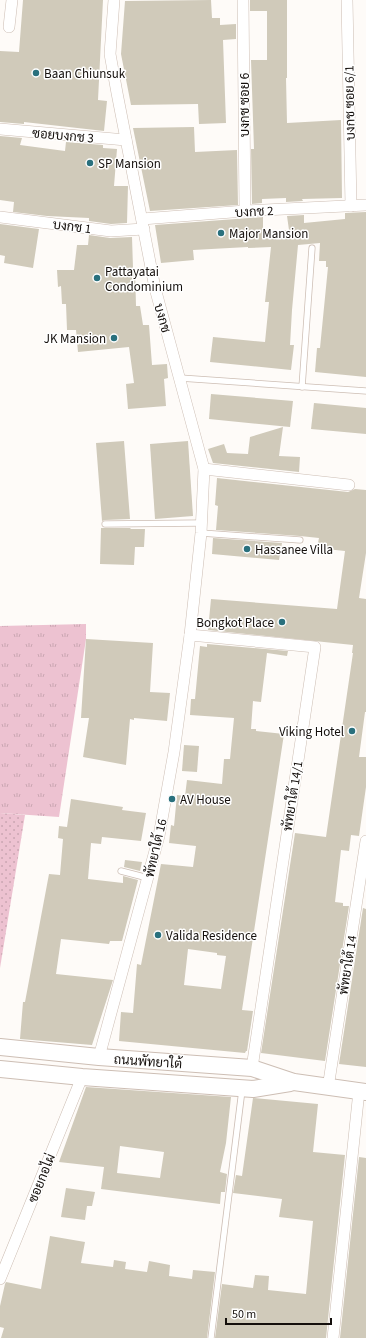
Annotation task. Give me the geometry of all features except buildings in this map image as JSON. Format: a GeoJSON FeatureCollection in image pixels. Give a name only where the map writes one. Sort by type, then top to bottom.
{"type":"FeatureCollection","features":[{"type":"Feature","properties":{"kind":"main road","name":"ถนนพัทยาใต้"},"geometry":{"type":"LineString","coordinates":[[0,1047],[99,1057],[252,1068],[294,1082],[363,1092]]}},
{"type":"Feature","properties":{"kind":"main road","name":"ถนนพัทยาใต้"},"geometry":{"type":"LineString","coordinates":[[0,1069],[82,1077],[253,1089],[294,1082]]}},
{"type":"Feature","properties":{"kind":"street"},"geometry":{"type":"LineString","coordinates":[[9,28],[12,0]]}},
{"type":"Feature","properties":{"kind":"street","name":"บงกช"},"geometry":{"type":"LineString","coordinates":[[114,0],[110,54],[116,93],[155,288],[204,469],[201,528],[190,635]]}},
{"type":"Feature","properties":{"kind":"street","name":"บงกช ซอย 6"},"geometry":{"type":"LineString","coordinates":[[244,0],[245,211]]}},
{"type":"Feature","properties":{"kind":"street","name":"บงกช ซอย 6/1"},"geometry":{"type":"LineString","coordinates":[[347,0],[351,206]]}},
{"type":"Feature","properties":{"kind":"street","name":"ซอยบงกช 3"},"geometry":{"type":"LineString","coordinates":[[0,129],[126,140]]}},
{"type":"Feature","properties":{"kind":"street","name":"บงกช 2"},"geometry":{"type":"LineString","coordinates":[[143,224],[245,211],[366,205]]}},
{"type":"Feature","properties":{"kind":"street","name":"บงกช 1"},"geometry":{"type":"LineString","coordinates":[[0,218],[111,231],[143,224]]}},
{"type":"Feature","properties":{"kind":"street"},"geometry":{"type":"LineString","coordinates":[[204,469],[349,485]]}},
{"type":"Feature","properties":{"kind":"street","name":"พัทยาใต้ 16"},"geometry":{"type":"LineString","coordinates":[[99,1057],[149,878],[159,836],[174,752],[190,635]]}},
{"type":"Feature","properties":{"kind":"street","name":"พัทยาใต้ 14/1"},"geometry":{"type":"LineString","coordinates":[[190,635],[315,647],[252,1068]]}},
{"type":"Feature","properties":{"kind":"street","name":"พัทยาใต้ 14"},"geometry":{"type":"LineString","coordinates":[[328,1088],[366,841]]}},
{"type":"Feature","properties":{"kind":"street","name":"ซอยกอไผ่"},"geometry":{"type":"LineString","coordinates":[[0,1279],[82,1077]]}},
{"type":"Feature","properties":{"kind":"street"},"geometry":{"type":"LineString","coordinates":[[333,1338],[363,1092]]}},
{"type":"Feature","properties":{"kind":"lane"},"geometry":{"type":"LineString","coordinates":[[302,387],[312,248]]}},
{"type":"Feature","properties":{"kind":"lane"},"geometry":{"type":"LineString","coordinates":[[180,378],[366,391]]}},
{"type":"Feature","properties":{"kind":"lane"},"geometry":{"type":"LineString","coordinates":[[105,524],[201,528],[300,540]]}},
{"type":"Feature","properties":{"kind":"lane"},"geometry":{"type":"LineString","coordinates":[[121,871],[149,878]]}},
{"type":"Feature","properties":{"kind":"lane"},"geometry":{"type":"LineString","coordinates":[[211,1338],[243,1088]]}},
{"type":"Feature","properties":{"kind":"green space"},"geometry":{"type":"Polygon","coordinates":[[[86,624],[86,639],[59,817],[0,813],[0,626],[86,624]]]}},
{"type":"Feature","properties":{"kind":"green space"},"geometry":{"type":"Polygon","coordinates":[[[0,813],[25,815],[0,968],[0,813]]]}},
{"type":"Feature","properties":{"kind":"place","name":"Baan Chiunsuk"},"geometry":{"type":"Point","coordinates":[36,73]}},
{"type":"Feature","properties":{"kind":"place","name":"SP Mansion"},"geometry":{"type":"Point","coordinates":[90,163]}},
{"type":"Feature","properties":{"kind":"place","name":"Major Mansion"},"geometry":{"type":"Point","coordinates":[221,233]}},
{"type":"Feature","properties":{"kind":"place","name":"Pattayatai Condominium"},"geometry":{"type":"Point","coordinates":[97,278]}},
{"type":"Feature","properties":{"kind":"place","name":"JK Mansion"},"geometry":{"type":"Point","coordinates":[114,338]}},
{"type":"Feature","properties":{"kind":"place","name":"Hassanee Villa"},"geometry":{"type":"Point","coordinates":[247,549]}},
{"type":"Feature","properties":{"kind":"place","name":"Bongkot Place"},"geometry":{"type":"Point","coordinates":[282,622]}},
{"type":"Feature","properties":{"kind":"place","name":"Viking Hotel"},"geometry":{"type":"Point","coordinates":[352,731]}},
{"type":"Feature","properties":{"kind":"place","name":"AV House"},"geometry":{"type":"Point","coordinates":[172,799]}},
{"type":"Feature","properties":{"kind":"place","name":"Valida Residence"},"geometry":{"type":"Point","coordinates":[158,935]}}]}
